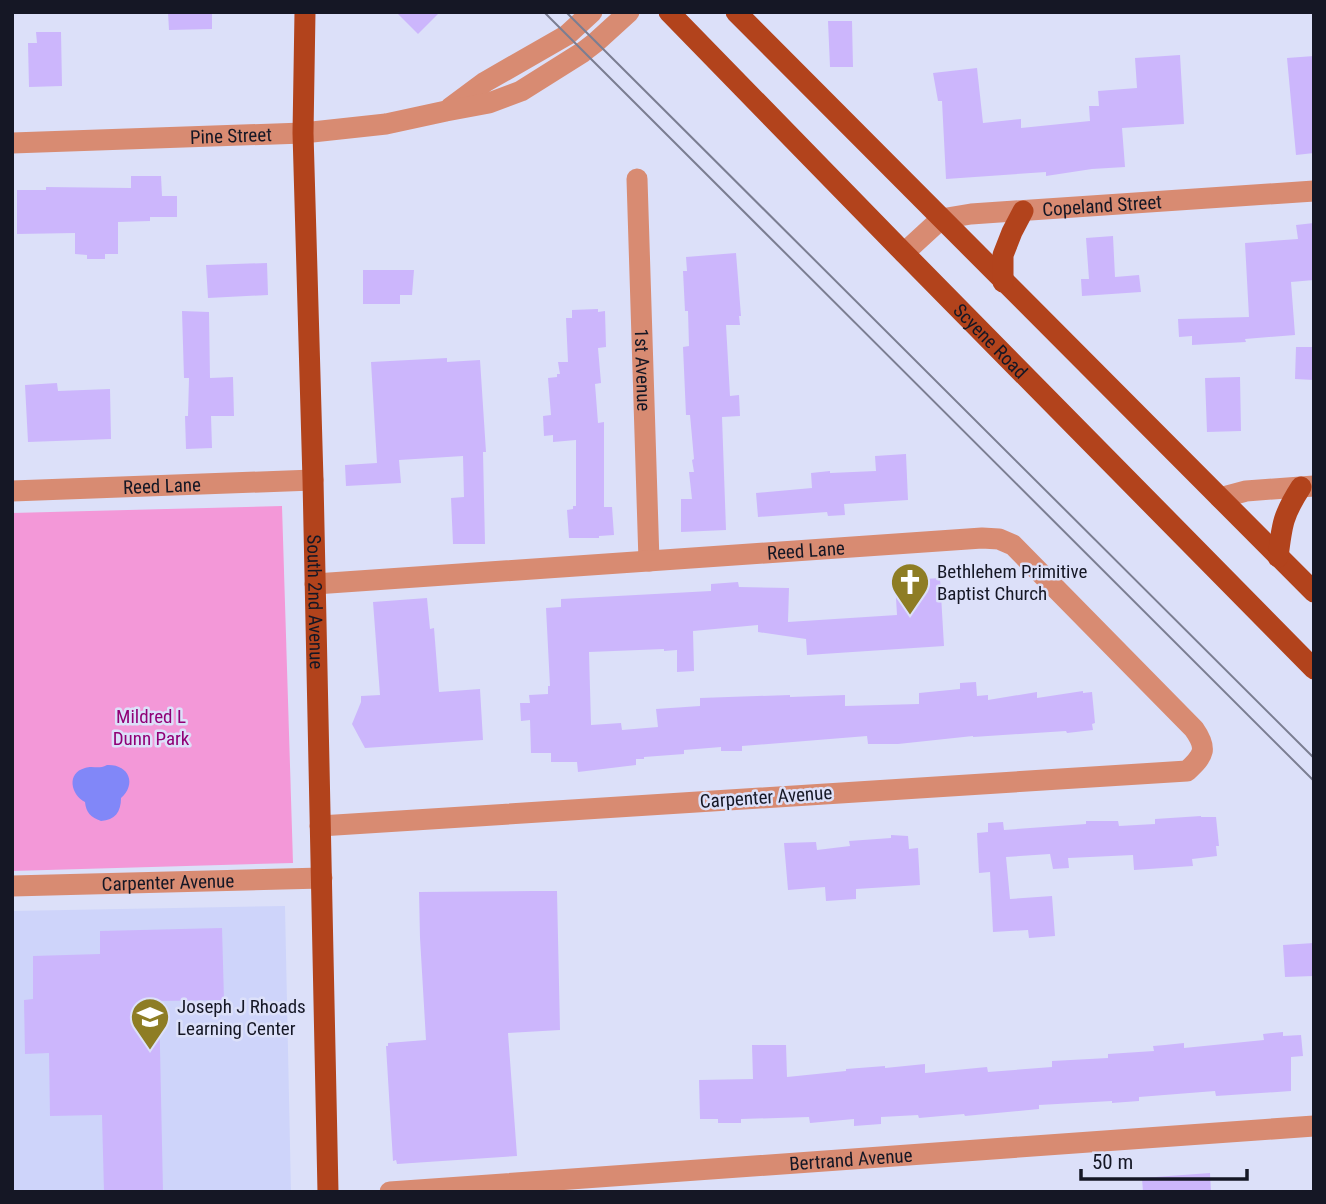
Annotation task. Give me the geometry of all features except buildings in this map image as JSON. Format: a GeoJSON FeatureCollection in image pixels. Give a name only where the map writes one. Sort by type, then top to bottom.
{"type":"FeatureCollection","features":[{"type":"Feature","properties":{"kind":"main road","name":"South 2nd Avenue"},"geometry":{"type":"LineString","coordinates":[[305,12],[303,133],[328,1192]]}},
{"type":"Feature","properties":{"kind":"main road","name":"Scyene Road"},"geometry":{"type":"LineString","coordinates":[[669,12],[1314,668]]}},
{"type":"Feature","properties":{"kind":"main road"},"geometry":{"type":"LineString","coordinates":[[736,12],[1314,592]]}},
{"type":"Feature","properties":{"kind":"main road"},"geometry":{"type":"LineString","coordinates":[[1003,282],[1003,255],[1023,211]]}},
{"type":"Feature","properties":{"kind":"main road"},"geometry":{"type":"LineString","coordinates":[[1279,557],[1282,525],[1289,506],[1307,487]]}},
{"type":"Feature","properties":{"kind":"street","name":"Pine Street"},"geometry":{"type":"LineString","coordinates":[[446,111],[485,82],[567,36],[592,12]]}},
{"type":"Feature","properties":{"kind":"street","name":"Pine Street"},"geometry":{"type":"LineString","coordinates":[[12,143],[303,133],[386,124],[489,103],[521,91],[596,42],[629,12]]}},
{"type":"Feature","properties":{"kind":"street","name":"1st Avenue"},"geometry":{"type":"LineString","coordinates":[[637,179],[649,561]]}},
{"type":"Feature","properties":{"kind":"street","name":"Copeland Street"},"geometry":{"type":"LineString","coordinates":[[941,219],[1314,191]]}},
{"type":"Feature","properties":{"kind":"street"},"geometry":{"type":"LineString","coordinates":[[904,253],[941,219]]}},
{"type":"Feature","properties":{"kind":"street","name":"Reed Lane"},"geometry":{"type":"LineString","coordinates":[[12,491],[313,480]]}},
{"type":"Feature","properties":{"kind":"street"},"geometry":{"type":"LineString","coordinates":[[1220,498],[1246,491],[1307,487]]}},
{"type":"Feature","properties":{"kind":"street","name":"Reed Lane"},"geometry":{"type":"LineString","coordinates":[[315,584],[999,539],[1013,545],[1194,729],[1202,741],[1203,751]]}},
{"type":"Feature","properties":{"kind":"street","name":"Carpenter Avenue"},"geometry":{"type":"LineString","coordinates":[[320,825],[1187,771],[1203,751]]}},
{"type":"Feature","properties":{"kind":"street","name":"Carpenter Avenue"},"geometry":{"type":"LineString","coordinates":[[12,886],[322,878]]}},
{"type":"Feature","properties":{"kind":"street","name":"Bertrand Avenue"},"geometry":{"type":"LineString","coordinates":[[390,1192],[1314,1126]]}},
{"type":"Feature","properties":{"kind":"shaded area"},"geometry":{"type":"Polygon","coordinates":[[[107,765],[125,771],[129,787],[121,798],[116,814],[101,821],[88,812],[85,802],[76,794],[73,779],[75,774],[85,768],[107,765]]]}},
{"type":"Feature","properties":{"kind":"shaded area","name":"Joseph J Rhoads Learning Center"},"geometry":{"type":"Polygon","coordinates":[[[285,906],[291,1192],[12,1192],[12,911],[285,906]]]}},
{"type":"Feature","properties":{"kind":"green space","name":"Mildred L Dunn Park"},"geometry":{"type":"Polygon","coordinates":[[[282,506],[293,863],[12,871],[12,513],[282,506]]]}},
{"type":"Feature","properties":{"kind":"tram line"},"geometry":{"type":"LineString","coordinates":[[544,12],[1314,781]]}},
{"type":"Feature","properties":{"kind":"tram line"},"geometry":{"type":"LineString","coordinates":[[566,12],[1314,758]]}},
{"type":"Feature","properties":{"kind":"place","name":"Bethlehem Primitive Baptist Church"},"geometry":{"type":"Point","coordinates":[910,616]}},
{"type":"Feature","properties":{"kind":"place","name":"Joseph J Rhoads Learning Center"},"geometry":{"type":"Point","coordinates":[150,1051]}}]}
